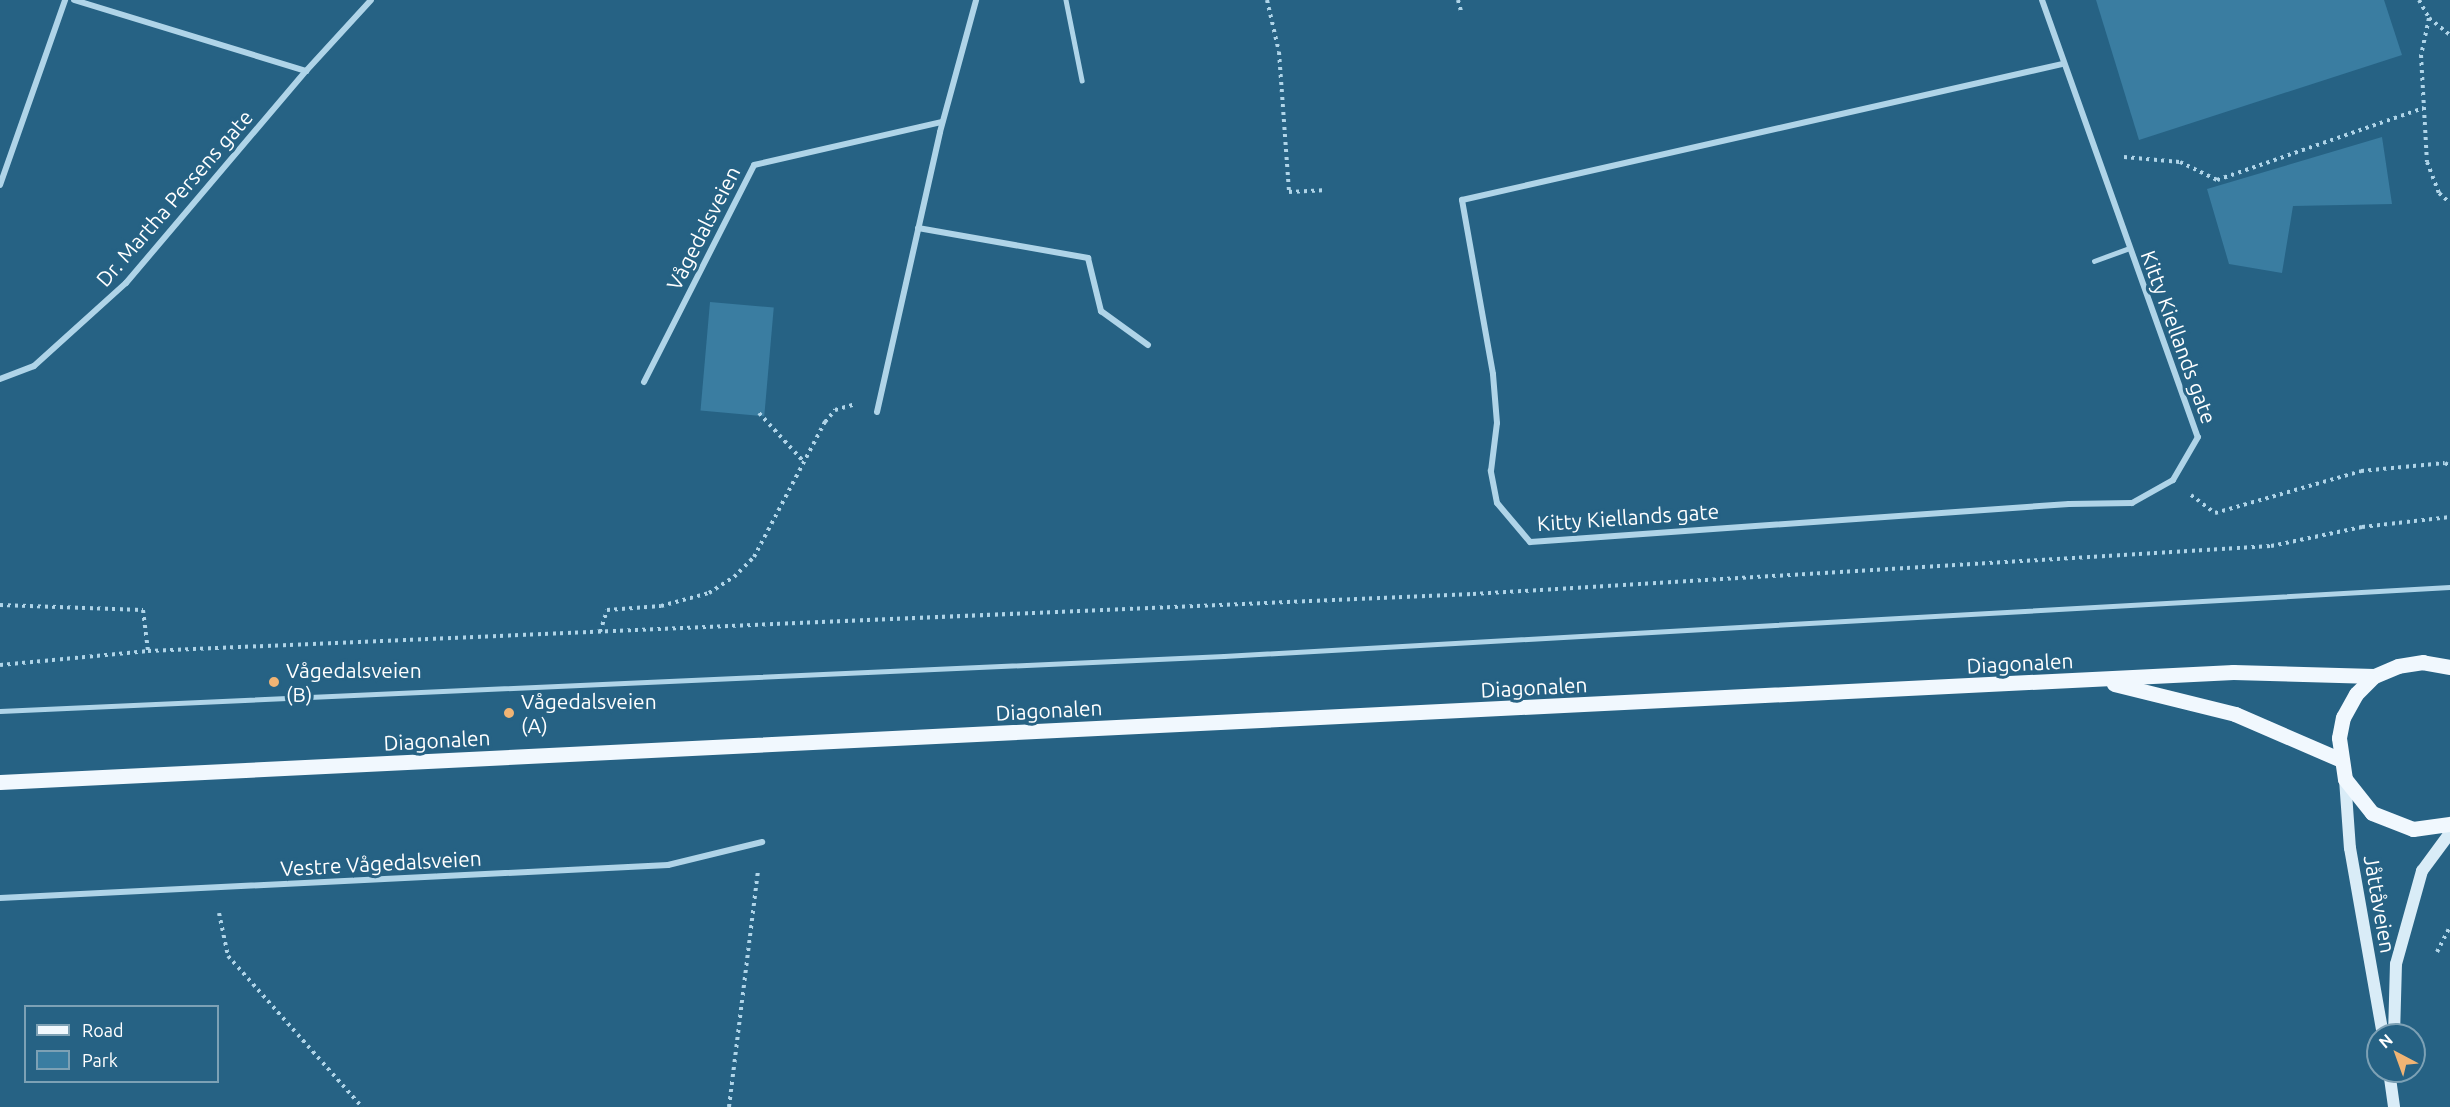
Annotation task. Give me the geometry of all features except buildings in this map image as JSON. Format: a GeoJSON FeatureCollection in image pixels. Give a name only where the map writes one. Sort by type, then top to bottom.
{"type":"FeatureCollection","features":[{"type":"Feature","properties":{"kind":"main road"},"geometry":{"type":"LineString","coordinates":[[2450,667],[2423,662],[2398,666],[2374,676],[2356,694],[2343,717],[2339,759],[2345,779],[2364,805],[2391,823],[2414,829],[2450,824]]}},
{"type":"Feature","properties":{"kind":"main road","name":"Diagonalen"},"geometry":{"type":"LineString","coordinates":[[0,782],[2233,672],[2374,676]]}},
{"type":"Feature","properties":{"kind":"main road","name":"Diagonalen"},"geometry":{"type":"LineString","coordinates":[[2099,680],[2235,714],[2339,759]]}},
{"type":"Feature","properties":{"kind":"main road","name":"Jåttåveien"},"geometry":{"type":"LineString","coordinates":[[2345,779],[2350,848],[2381,1023]]}},
{"type":"Feature","properties":{"kind":"main road","name":"Jåttåveien"},"geometry":{"type":"LineString","coordinates":[[2394,1023],[2396,964],[2422,871],[2450,833]]}},
{"type":"Feature","properties":{"kind":"main road"},"geometry":{"type":"LineString","coordinates":[[2392,1083],[2394,1107]]}},
{"type":"Feature","properties":{"kind":"street"},"geometry":{"type":"LineString","coordinates":[[0,185],[65,0]]}},
{"type":"Feature","properties":{"kind":"street"},"geometry":{"type":"LineString","coordinates":[[74,0],[306,70]]}},
{"type":"Feature","properties":{"kind":"street","name":"Dr. Martha Persens gate"},"geometry":{"type":"LineString","coordinates":[[0,379],[34,366],[126,284],[306,70],[371,0]]}},
{"type":"Feature","properties":{"kind":"street"},"geometry":{"type":"LineString","coordinates":[[877,412],[942,122],[976,0]]}},
{"type":"Feature","properties":{"kind":"street","name":"Kitty Kiellands gate"},"geometry":{"type":"LineString","coordinates":[[2042,0],[2062,64],[2198,437],[2173,480],[2132,503],[2069,504],[1530,542],[1497,502],[1491,471],[1497,423],[1493,374],[1462,200],[2062,64]]}},
{"type":"Feature","properties":{"kind":"street","name":"Vågedalsveien"},"geometry":{"type":"LineString","coordinates":[[644,382],[754,165],[942,122]]}},
{"type":"Feature","properties":{"kind":"street"},"geometry":{"type":"LineString","coordinates":[[918,228],[1088,258],[1101,311],[1148,345]]}},
{"type":"Feature","properties":{"kind":"street","name":"Vestre Vågedalsveien"},"geometry":{"type":"LineString","coordinates":[[0,898],[668,865],[762,842]]}},
{"type":"Feature","properties":{"kind":"lane"},"geometry":{"type":"LineString","coordinates":[[1066,0],[1082,80]]}},
{"type":"Feature","properties":{"kind":"lane"},"geometry":{"type":"LineString","coordinates":[[2094,261],[2129,248]]}},
{"type":"Feature","properties":{"kind":"lane"},"geometry":{"type":"LineString","coordinates":[[0,711],[1236,655],[2450,587]]}},
{"type":"Feature","properties":{"kind":"path"},"geometry":{"type":"LineString","coordinates":[[1267,0],[1279,52],[1289,192],[1323,190]]}},
{"type":"Feature","properties":{"kind":"path"},"geometry":{"type":"LineString","coordinates":[[1458,0],[1461,11]]}},
{"type":"Feature","properties":{"kind":"path"},"geometry":{"type":"LineString","coordinates":[[2419,0],[2429,18],[2450,35]]}},
{"type":"Feature","properties":{"kind":"path"},"geometry":{"type":"LineString","coordinates":[[2429,18],[2421,55],[2427,162],[2439,193],[2450,203]]}},
{"type":"Feature","properties":{"kind":"path"},"geometry":{"type":"LineString","coordinates":[[2097,160],[2128,156],[2180,162],[2217,180],[2424,108]]}},
{"type":"Feature","properties":{"kind":"path"},"geometry":{"type":"LineString","coordinates":[[600,632],[607,610],[660,606],[709,593],[734,577],[754,557],[804,462],[835,410],[851,405],[877,412]]}},
{"type":"Feature","properties":{"kind":"path"},"geometry":{"type":"LineString","coordinates":[[759,413],[804,462]]}},
{"type":"Feature","properties":{"kind":"path"},"geometry":{"type":"LineString","coordinates":[[2173,480],[2215,513],[2361,471],[2445,463],[2450,466]]}},
{"type":"Feature","properties":{"kind":"path"},"geometry":{"type":"LineString","coordinates":[[0,665],[148,651],[1473,594],[2271,546],[2362,527],[2450,517]]}},
{"type":"Feature","properties":{"kind":"path"},"geometry":{"type":"LineString","coordinates":[[0,605],[143,610],[148,651]]}},
{"type":"Feature","properties":{"kind":"path"},"geometry":{"type":"LineString","coordinates":[[729,1107],[762,842]]}},
{"type":"Feature","properties":{"kind":"path"},"geometry":{"type":"LineString","coordinates":[[214,888],[228,956],[362,1107]]}},
{"type":"Feature","properties":{"kind":"path"},"geometry":{"type":"LineString","coordinates":[[2437,952],[2450,927]]}},
{"type":"Feature","properties":{"kind":"green space"},"geometry":{"type":"Polygon","coordinates":[[[2096,0],[2384,0],[2402,55],[2139,140],[2096,0]]]}},
{"type":"Feature","properties":{"kind":"green space"},"geometry":{"type":"Polygon","coordinates":[[[2382,137],[2392,204],[2293,206],[2282,273],[2229,264],[2207,189],[2382,137]]]}},
{"type":"Feature","properties":{"kind":"green space"},"geometry":{"type":"Polygon","coordinates":[[[710,302],[774,308],[764,416],[701,411],[710,302]]]}},
{"type":"Feature","properties":{"kind":"place","name":"Vågedalsveien (B)"},"geometry":{"type":"Point","coordinates":[274,682]}},
{"type":"Feature","properties":{"kind":"place","name":"Vågedalsveien (A)"},"geometry":{"type":"Point","coordinates":[509,713]}}]}
